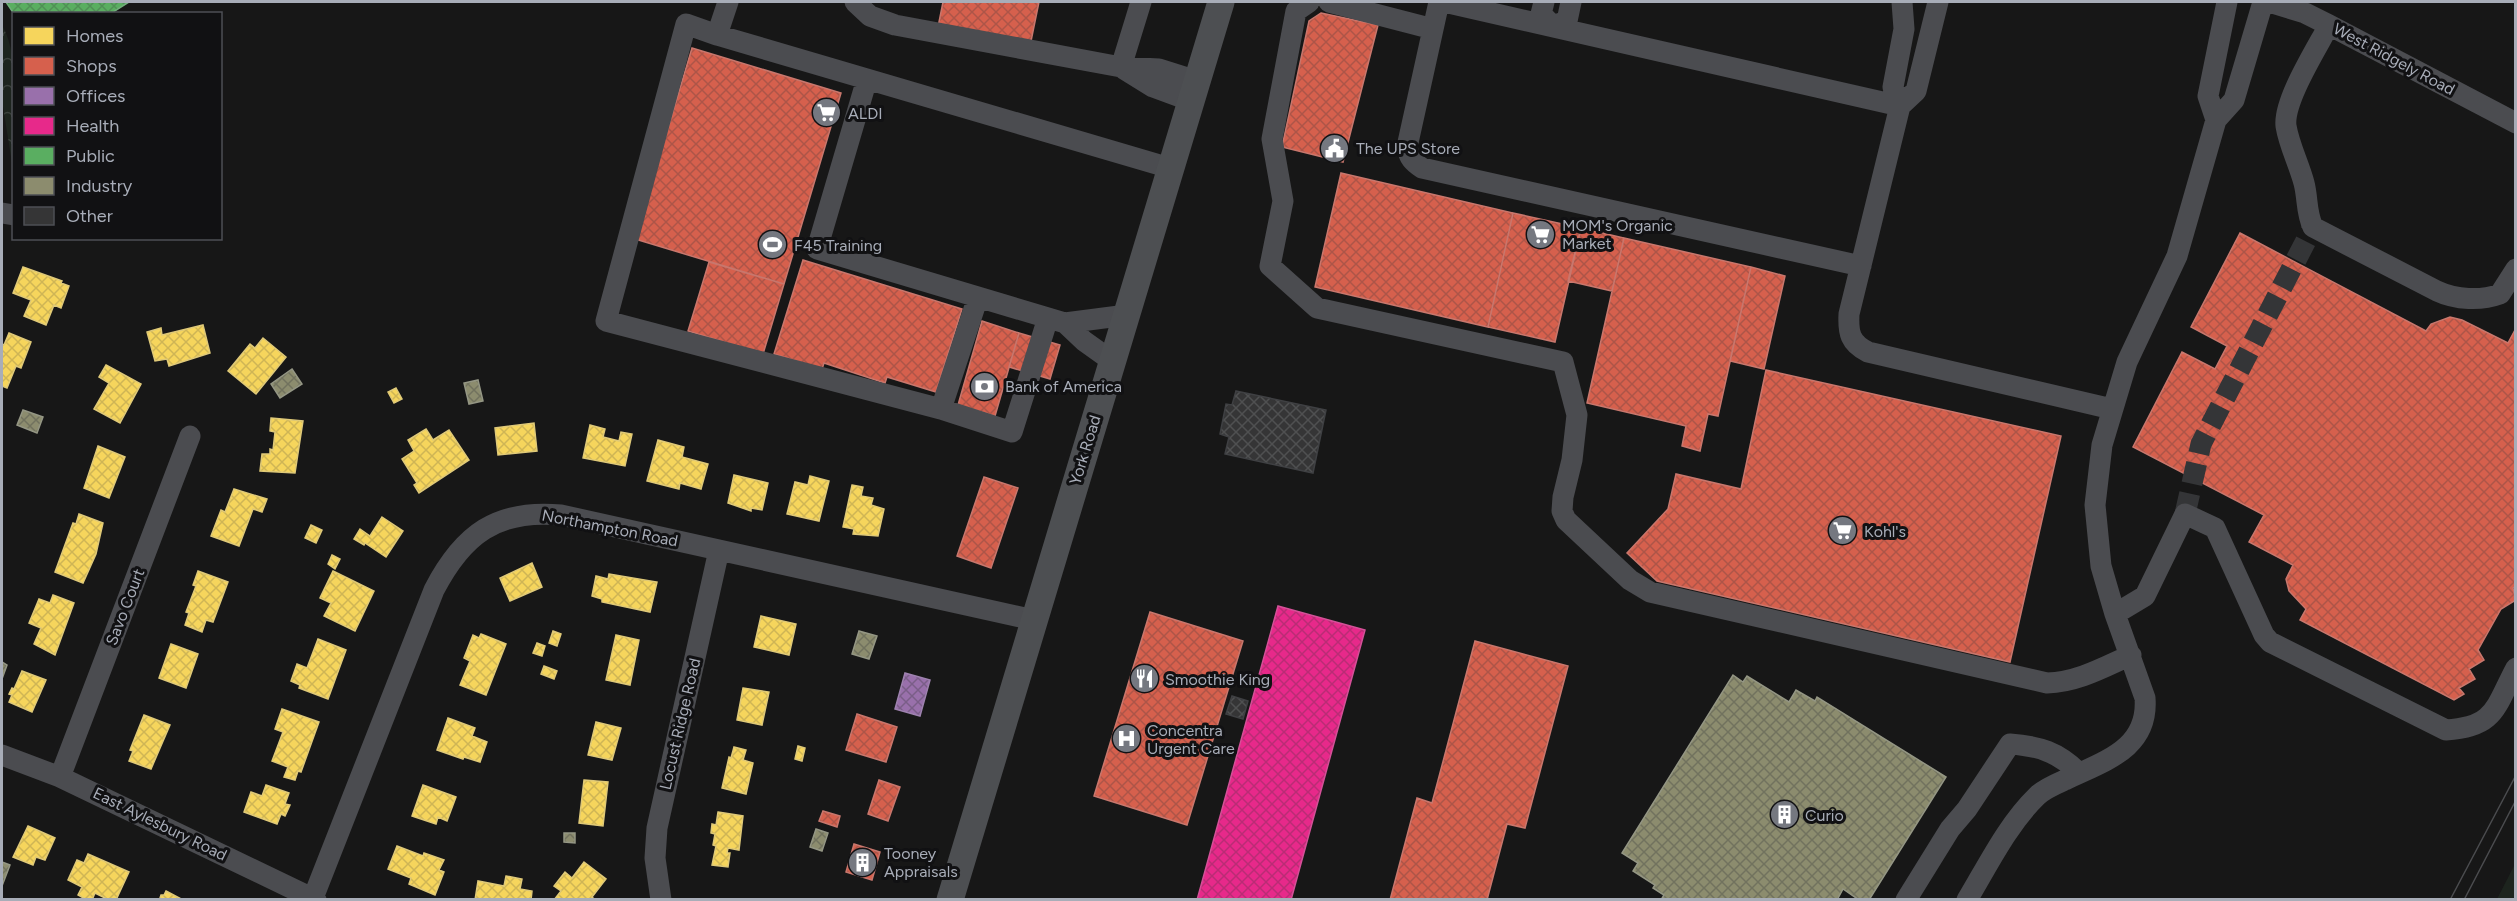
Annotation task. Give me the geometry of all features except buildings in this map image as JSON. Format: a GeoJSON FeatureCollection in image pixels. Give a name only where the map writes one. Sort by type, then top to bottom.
{"type":"FeatureCollection","features":[{"type":"Feature","properties":{"kind":"main road","name":"York Road"},"geometry":{"type":"LineString","coordinates":[[950,900],[1221,2]]}},
{"type":"Feature","properties":{"kind":"street"},"geometry":{"type":"LineString","coordinates":[[717,35],[728,2]]}},
{"type":"Feature","properties":{"kind":"street"},"geometry":{"type":"LineString","coordinates":[[855,2],[870,16],[895,25],[1121,67],[1152,87],[1194,91]]}},
{"type":"Feature","properties":{"kind":"street"},"geometry":{"type":"LineString","coordinates":[[1121,67],[1142,2]]}},
{"type":"Feature","properties":{"kind":"street"},"geometry":{"type":"LineString","coordinates":[[1309,2],[1296,11],[1272,139],[1283,201],[1270,266],[1317,308],[1563,362],[1577,415],[1572,460],[1562,511],[1566,520],[1629,580],[1650,592],[2048,682],[2064,682],[2080,678],[2131,655]]}},
{"type":"Feature","properties":{"kind":"street"},"geometry":{"type":"LineString","coordinates":[[1329,2],[1432,29]]}},
{"type":"Feature","properties":{"kind":"street"},"geometry":{"type":"LineString","coordinates":[[1439,2],[1407,147],[1409,157],[1422,168],[1861,266]]}},
{"type":"Feature","properties":{"kind":"street"},"geometry":{"type":"LineString","coordinates":[[1444,2],[1900,106]]}},
{"type":"Feature","properties":{"kind":"street"},"geometry":{"type":"LineString","coordinates":[[1544,2],[1541,15],[1553,26]]}},
{"type":"Feature","properties":{"kind":"street"},"geometry":{"type":"LineString","coordinates":[[1553,26],[1567,21],[1571,2]]}},
{"type":"Feature","properties":{"kind":"street"},"geometry":{"type":"LineString","coordinates":[[1900,106],[1893,87],[1904,28],[1902,2]]}},
{"type":"Feature","properties":{"kind":"street"},"geometry":{"type":"LineString","coordinates":[[1938,2],[1916,91],[1900,106],[1849,314],[1850,339],[1868,352],[2112,409]]}},
{"type":"Feature","properties":{"kind":"street"},"geometry":{"type":"LineString","coordinates":[[2216,120],[2208,96],[2227,2]]}},
{"type":"Feature","properties":{"kind":"street"},"geometry":{"type":"LineString","coordinates":[[1967,900],[2014,824],[2039,794],[2123,751],[2135,740],[2143,725],[2146,712],[2145,698],[2115,614],[2101,566],[2095,505],[2102,445],[2127,362],[2177,256],[2216,120],[2234,100],[2263,2]]}},
{"type":"Feature","properties":{"kind":"street","name":"West Ridgely Road"},"geometry":{"type":"LineString","coordinates":[[2269,2],[2305,13],[2516,123]]}},
{"type":"Feature","properties":{"kind":"street"},"geometry":{"type":"LineString","coordinates":[[1056,320],[1012,432],[941,410],[606,321],[686,24],[1170,168]]}},
{"type":"Feature","properties":{"kind":"street"},"geometry":{"type":"LineString","coordinates":[[2329,25],[2290,100],[2285,117],[2286,128],[2305,185],[2308,218],[2313,227],[2442,293],[2456,297],[2478,298],[2500,294],[2516,269]]}},
{"type":"Feature","properties":{"kind":"street"},"geometry":{"type":"LineString","coordinates":[[867,79],[817,249],[1056,320],[1112,361]]}},
{"type":"Feature","properties":{"kind":"street"},"geometry":{"type":"LineString","coordinates":[[941,410],[978,297]]}},
{"type":"Feature","properties":{"kind":"street"},"geometry":{"type":"LineString","coordinates":[[1056,320],[1127,315]]}},
{"type":"Feature","properties":{"kind":"street","name":"Savo Court"},"geometry":{"type":"LineString","coordinates":[[60,777],[190,436]]}},
{"type":"Feature","properties":{"kind":"street","name":"Northampton Road"},"geometry":{"type":"LineString","coordinates":[[315,899],[434,590],[447,566],[465,543],[486,526],[512,516],[537,513],[561,515],[1034,620]]}},
{"type":"Feature","properties":{"kind":"street"},"geometry":{"type":"LineString","coordinates":[[2115,614],[2145,596],[2185,514],[2215,528],[2264,635],[2270,642],[2446,730],[2473,727],[2491,715],[2516,668]]}},
{"type":"Feature","properties":{"kind":"street","name":"Locust Ridge Road"},"geometry":{"type":"LineString","coordinates":[[661,900],[655,858],[657,828],[719,550]]}},
{"type":"Feature","properties":{"kind":"street"},"geometry":{"type":"LineString","coordinates":[[1906,900],[1950,829],[1967,809],[2010,744],[2036,746],[2067,761],[2079,773]]}},
{"type":"Feature","properties":{"kind":"street","name":"East Aylesbury Road"},"geometry":{"type":"LineString","coordinates":[[2,755],[60,777],[315,899]]}},
{"type":"Feature","properties":{"kind":"green space"},"geometry":{"type":"Polygon","coordinates":[[[2,25],[12,56],[12,163],[2,100],[2,25]]]}},
{"type":"Feature","properties":{"kind":"green space"},"geometry":{"type":"Polygon","coordinates":[[[2515,864],[2515,899],[2497,899],[2515,864]]]}},
{"type":"Feature","properties":{"kind":"tunnel"},"geometry":{"type":"LineString","coordinates":[[2185,514],[2201,444],[2313,227]]}},
{"type":"Feature","properties":{"kind":"tram line"},"geometry":{"type":"LineString","coordinates":[[2450,900],[2516,775]]}},
{"type":"Feature","properties":{"kind":"tram line"},"geometry":{"type":"LineString","coordinates":[[2464,900],[2516,800]]}},
{"type":"Feature","properties":{"kind":"place","name":"ALDI"},"geometry":{"type":"Point","coordinates":[827,113]}},
{"type":"Feature","properties":{"kind":"place","name":"The UPS Store"},"geometry":{"type":"Point","coordinates":[1335,148]}},
{"type":"Feature","properties":{"kind":"place","name":"MOM's Organic Market"},"geometry":{"type":"Point","coordinates":[1541,234]}},
{"type":"Feature","properties":{"kind":"place","name":"F45 Training"},"geometry":{"type":"Point","coordinates":[773,245]}},
{"type":"Feature","properties":{"kind":"place","name":"Bank of America"},"geometry":{"type":"Point","coordinates":[984,386]}},
{"type":"Feature","properties":{"kind":"place","name":"Kohl's"},"geometry":{"type":"Point","coordinates":[1843,531]}},
{"type":"Feature","properties":{"kind":"place","name":"Smoothie King"},"geometry":{"type":"Point","coordinates":[1144,679]}},
{"type":"Feature","properties":{"kind":"place","name":"Concentra Urgent Care"},"geometry":{"type":"Point","coordinates":[1126,739]}},
{"type":"Feature","properties":{"kind":"place","name":"Curio"},"geometry":{"type":"Point","coordinates":[1784,815]}},
{"type":"Feature","properties":{"kind":"place","name":"Tooney Appraisals"},"geometry":{"type":"Point","coordinates":[863,862]}}]}
